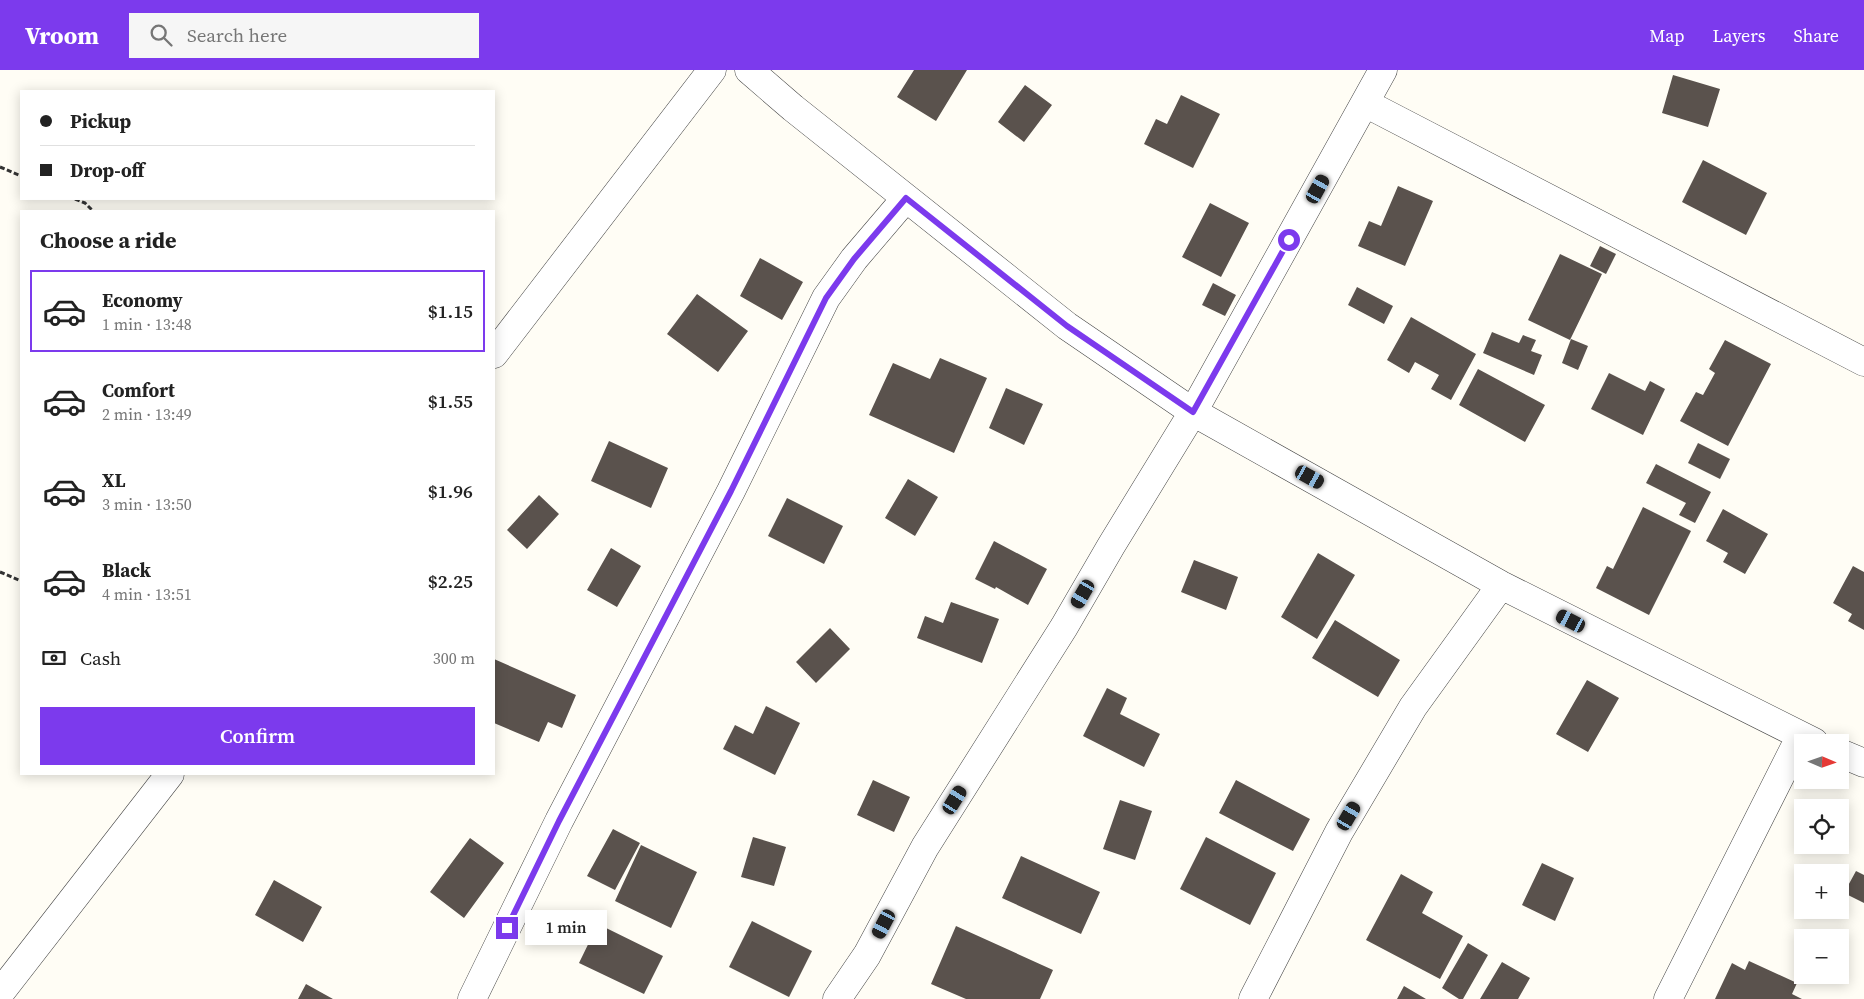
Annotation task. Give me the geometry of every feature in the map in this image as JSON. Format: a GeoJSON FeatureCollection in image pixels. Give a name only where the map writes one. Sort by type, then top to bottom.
{"type":"FeatureCollection","features":[{"type":"Feature","properties":{"kind":"street"},"geometry":{"type":"LineString","coordinates":[[495,353],[712,70]]}},
{"type":"Feature","properties":{"kind":"street"},"geometry":{"type":"LineString","coordinates":[[749,70],[793,108],[1067,326],[1193,412],[1501,585],[1795,734]]}},
{"type":"Feature","properties":{"kind":"street"},"geometry":{"type":"LineString","coordinates":[[837,999],[868,955],[925,847],[1064,627],[1193,412],[1382,70]]}},
{"type":"Feature","properties":{"kind":"street"},"geometry":{"type":"LineString","coordinates":[[1365,103],[1864,362]]}},
{"type":"Feature","properties":{"kind":"street"},"geometry":{"type":"LineString","coordinates":[[472,999],[559,821],[731,491],[826,298],[854,259],[906,198]]}},
{"type":"Feature","properties":{"kind":"street"},"geometry":{"type":"LineString","coordinates":[[1253,999],[1339,832],[1413,707],[1501,585]]}},
{"type":"Feature","properties":{"kind":"street"},"geometry":{"type":"LineString","coordinates":[[1849,757],[1864,763]]}},
{"type":"Feature","properties":{"kind":"street"},"geometry":{"type":"LineString","coordinates":[[1668,999],[1794,764]]}},
{"type":"Feature","properties":{"kind":"street"},"geometry":{"type":"LineString","coordinates":[[0,993],[169,775]]}},
{"type":"Feature","properties":{"kind":"path"},"geometry":{"type":"LineString","coordinates":[[0,168],[20,176]]}},
{"type":"Feature","properties":{"kind":"path"},"geometry":{"type":"LineString","coordinates":[[78,200],[85,203],[92,210]]}},
{"type":"Feature","properties":{"kind":"path"},"geometry":{"type":"LineString","coordinates":[[0,572],[20,581]]}},
{"type":"Feature","properties":{"kind":"building"},"geometry":{"type":"Polygon","coordinates":[[[914,70],[967,70],[936,121],[897,97],[914,70]]]}},
{"type":"Feature","properties":{"kind":"building"},"geometry":{"type":"Polygon","coordinates":[[[1673,75],[1720,89],[1708,127],[1662,113],[1673,75]]]}},
{"type":"Feature","properties":{"kind":"building"},"geometry":{"type":"Polygon","coordinates":[[[1025,85],[1052,105],[1024,142],[998,122],[1025,85]]]}},
{"type":"Feature","properties":{"kind":"building"},"geometry":{"type":"Polygon","coordinates":[[[1181,95],[1220,114],[1193,168],[1144,144],[1156,119],[1167,124],[1181,95]]]}},
{"type":"Feature","properties":{"kind":"building"},"geometry":{"type":"Polygon","coordinates":[[[1703,160],[1767,193],[1746,235],[1682,202],[1703,160]]]}},
{"type":"Feature","properties":{"kind":"building"},"geometry":{"type":"Polygon","coordinates":[[[1398,186],[1433,201],[1405,266],[1358,246],[1369,221],[1381,226],[1398,186]]]}},
{"type":"Feature","properties":{"kind":"building"},"geometry":{"type":"Polygon","coordinates":[[[1210,203],[1249,223],[1221,277],[1182,257],[1210,203]]]}},
{"type":"Feature","properties":{"kind":"building"},"geometry":{"type":"Polygon","coordinates":[[[1600,246],[1616,254],[1606,274],[1590,266],[1600,246]]]}},
{"type":"Feature","properties":{"kind":"building"},"geometry":{"type":"Polygon","coordinates":[[[1560,254],[1602,274],[1570,340],[1528,320],[1560,254]]]}},
{"type":"Feature","properties":{"kind":"building"},"geometry":{"type":"Polygon","coordinates":[[[760,258],[803,282],[782,320],[740,296],[760,258]]]}},
{"type":"Feature","properties":{"kind":"building"},"geometry":{"type":"Polygon","coordinates":[[[1213,283],[1236,295],[1225,316],[1202,305],[1213,283]]]}},
{"type":"Feature","properties":{"kind":"building"},"geometry":{"type":"Polygon","coordinates":[[[1357,287],[1393,306],[1384,324],[1348,305],[1357,287]]]}},
{"type":"Feature","properties":{"kind":"building"},"geometry":{"type":"Polygon","coordinates":[[[697,294],[748,331],[718,372],[667,334],[697,294]]]}},
{"type":"Feature","properties":{"kind":"building"},"geometry":{"type":"Polygon","coordinates":[[[1411,317],[1476,354],[1451,400],[1431,389],[1439,375],[1415,362],[1409,373],[1387,360],[1411,317]]]}},
{"type":"Feature","properties":{"kind":"building"},"geometry":{"type":"Polygon","coordinates":[[[1492,332],[1519,343],[1523,335],[1536,340],[1531,351],[1542,355],[1534,375],[1483,353],[1492,332]]]}},
{"type":"Feature","properties":{"kind":"building"},"geometry":{"type":"Polygon","coordinates":[[[1571,339],[1588,346],[1578,370],[1562,363],[1571,339]]]}},
{"type":"Feature","properties":{"kind":"building"},"geometry":{"type":"Polygon","coordinates":[[[1725,340],[1771,364],[1728,446],[1680,421],[1696,392],[1703,395],[1715,373],[1709,369],[1725,340]]]}},
{"type":"Feature","properties":{"kind":"building"},"geometry":{"type":"Polygon","coordinates":[[[940,358],[987,378],[954,453],[869,415],[893,363],[930,379],[940,358]]]}},
{"type":"Feature","properties":{"kind":"building"},"geometry":{"type":"Polygon","coordinates":[[[1478,369],[1545,405],[1525,442],[1459,405],[1478,369]]]}},
{"type":"Feature","properties":{"kind":"building"},"geometry":{"type":"Polygon","coordinates":[[[1609,373],[1645,391],[1650,381],[1665,389],[1643,435],[1591,409],[1609,373]]]}},
{"type":"Feature","properties":{"kind":"building"},"geometry":{"type":"Polygon","coordinates":[[[1006,388],[1043,404],[1024,445],[989,428],[1006,388]]]}},
{"type":"Feature","properties":{"kind":"building"},"geometry":{"type":"Polygon","coordinates":[[[609,441],[668,468],[651,508],[591,481],[609,441]]]}},
{"type":"Feature","properties":{"kind":"building"},"geometry":{"type":"Polygon","coordinates":[[[1698,443],[1730,459],[1720,479],[1688,463],[1698,443]]]}},
{"type":"Feature","properties":{"kind":"building"},"geometry":{"type":"Polygon","coordinates":[[[1656,464],[1711,492],[1695,523],[1679,515],[1686,503],[1646,483],[1656,464]]]}},
{"type":"Feature","properties":{"kind":"building"},"geometry":{"type":"Polygon","coordinates":[[[908,479],[938,497],[915,536],[885,518],[908,479]]]}},
{"type":"Feature","properties":{"kind":"building"},"geometry":{"type":"Polygon","coordinates":[[[539,495],[559,514],[527,549],[507,530],[539,495]]]}},
{"type":"Feature","properties":{"kind":"building"},"geometry":{"type":"Polygon","coordinates":[[[787,498],[843,526],[824,564],[768,536],[787,498]]]}},
{"type":"Feature","properties":{"kind":"building"},"geometry":{"type":"Polygon","coordinates":[[[1643,507],[1691,531],[1649,615],[1596,588],[1607,566],[1613,569],[1643,507]]]}},
{"type":"Feature","properties":{"kind":"building"},"geometry":{"type":"Polygon","coordinates":[[[1723,509],[1768,534],[1745,574],[1723,562],[1728,553],[1706,541],[1723,509]]]}},
{"type":"Feature","properties":{"kind":"building"},"geometry":{"type":"Polygon","coordinates":[[[994,541],[1047,569],[1028,605],[996,587],[995,589],[975,579],[994,541]]]}},
{"type":"Feature","properties":{"kind":"building"},"geometry":{"type":"Polygon","coordinates":[[[611,548],[641,566],[617,607],[587,590],[611,548]]]}},
{"type":"Feature","properties":{"kind":"building"},"geometry":{"type":"Polygon","coordinates":[[[1318,553],[1355,575],[1317,639],[1281,617],[1318,553]]]}},
{"type":"Feature","properties":{"kind":"building"},"geometry":{"type":"Polygon","coordinates":[[[1194,560],[1238,577],[1226,610],[1181,592],[1194,560]]]}},
{"type":"Feature","properties":{"kind":"building"},"geometry":{"type":"Polygon","coordinates":[[[1853,566],[1864,572],[1864,630],[1848,621],[1852,614],[1833,603],[1853,566]]]}},
{"type":"Feature","properties":{"kind":"building"},"geometry":{"type":"Polygon","coordinates":[[[951,602],[999,619],[982,663],[917,638],[925,616],[943,623],[951,602]]]}},
{"type":"Feature","properties":{"kind":"building"},"geometry":{"type":"Polygon","coordinates":[[[1335,620],[1400,660],[1378,697],[1312,658],[1335,620]]]}},
{"type":"Feature","properties":{"kind":"building"},"geometry":{"type":"Polygon","coordinates":[[[830,628],[850,649],[816,683],[796,662],[830,628]]]}},
{"type":"Feature","properties":{"kind":"building"},"geometry":{"type":"Polygon","coordinates":[[[495,659],[576,695],[562,728],[548,722],[539,742],[495,723],[495,659]]]}},
{"type":"Feature","properties":{"kind":"building"},"geometry":{"type":"Polygon","coordinates":[[[1587,680],[1619,698],[1588,752],[1556,734],[1587,680]]]}},
{"type":"Feature","properties":{"kind":"building"},"geometry":{"type":"Polygon","coordinates":[[[1107,688],[1127,698],[1120,714],[1160,734],[1144,767],[1083,736],[1107,688]]]}},
{"type":"Feature","properties":{"kind":"building"},"geometry":{"type":"Polygon","coordinates":[[[766,706],[800,723],[775,775],[723,749],[735,725],[753,734],[766,706]]]}},
{"type":"Feature","properties":{"kind":"building"},"geometry":{"type":"Polygon","coordinates":[[[873,780],[910,797],[894,832],[857,815],[873,780]]]}},
{"type":"Feature","properties":{"kind":"building"},"geometry":{"type":"Polygon","coordinates":[[[1236,780],[1310,819],[1293,851],[1219,813],[1236,780]]]}},
{"type":"Feature","properties":{"kind":"building"},"geometry":{"type":"Polygon","coordinates":[[[1120,800],[1152,811],[1135,860],[1103,849],[1120,800]]]}},
{"type":"Feature","properties":{"kind":"building"},"geometry":{"type":"Polygon","coordinates":[[[613,829],[640,843],[615,890],[587,876],[613,829]]]}},
{"type":"Feature","properties":{"kind":"building"},"geometry":{"type":"Polygon","coordinates":[[[753,837],[786,847],[774,886],[741,877],[753,837]]]}},
{"type":"Feature","properties":{"kind":"building"},"geometry":{"type":"Polygon","coordinates":[[[1206,837],[1276,873],[1250,925],[1180,889],[1206,837]]]}},
{"type":"Feature","properties":{"kind":"building"},"geometry":{"type":"Polygon","coordinates":[[[470,838],[504,863],[464,918],[430,892],[470,838]]]}},
{"type":"Feature","properties":{"kind":"building"},"geometry":{"type":"Polygon","coordinates":[[[641,845],[697,872],[671,928],[615,901],[641,845]]]}},
{"type":"Feature","properties":{"kind":"building"},"geometry":{"type":"Polygon","coordinates":[[[1021,856],[1100,892],[1081,934],[1002,898],[1021,856]]]}},
{"type":"Feature","properties":{"kind":"building"},"geometry":{"type":"Polygon","coordinates":[[[1542,863],[1574,878],[1555,921],[1522,905],[1542,863]]]}},
{"type":"Feature","properties":{"kind":"building"},"geometry":{"type":"Polygon","coordinates":[[[1856,871],[1864,875],[1864,903],[1849,896],[1849,884],[1856,871]]]}},
{"type":"Feature","properties":{"kind":"building"},"geometry":{"type":"Polygon","coordinates":[[[1401,874],[1433,892],[1422,913],[1463,936],[1440,979],[1366,940],[1401,874]]]}},
{"type":"Feature","properties":{"kind":"building"},"geometry":{"type":"Polygon","coordinates":[[[274,880],[322,907],[303,942],[255,915],[274,880]]]}},
{"type":"Feature","properties":{"kind":"building"},"geometry":{"type":"Polygon","coordinates":[[[752,921],[812,951],[789,997],[729,967],[752,921]]]}},
{"type":"Feature","properties":{"kind":"building"},"geometry":{"type":"Polygon","coordinates":[[[598,924],[663,956],[644,994],[579,963],[598,924]]]}},
{"type":"Feature","properties":{"kind":"building"},"geometry":{"type":"Polygon","coordinates":[[[956,926],[1053,970],[1040,999],[966,999],[931,984],[956,926]]]}},
{"type":"Feature","properties":{"kind":"building"},"geometry":{"type":"Polygon","coordinates":[[[1468,943],[1488,955],[1463,999],[1459,999],[1442,988],[1468,943]]]}},
{"type":"Feature","properties":{"kind":"building"},"geometry":{"type":"Polygon","coordinates":[[[1749,961],[1794,982],[1794,984],[1797,984],[1792,994],[1802,999],[1715,999],[1732,963],[1745,970],[1749,961]]]}},
{"type":"Feature","properties":{"kind":"building"},"geometry":{"type":"Polygon","coordinates":[[[1502,962],[1530,978],[1518,999],[1480,999],[1502,962]]]}},
{"type":"Feature","properties":{"kind":"building"},"geometry":{"type":"Polygon","coordinates":[[[306,984],[333,999],[298,999],[306,984]]]}},
{"type":"Feature","properties":{"kind":"building"},"geometry":{"type":"Polygon","coordinates":[[[1404,986],[1426,999],[1397,999],[1404,986]]]}},
{"type":"Feature","properties":{"kind":"route"},"geometry":{"type":"LineString","coordinates":[[507,928],[559,821],[731,491],[826,298],[854,259],[906,198],[1067,326],[1193,412],[1289,240]]}}]}
